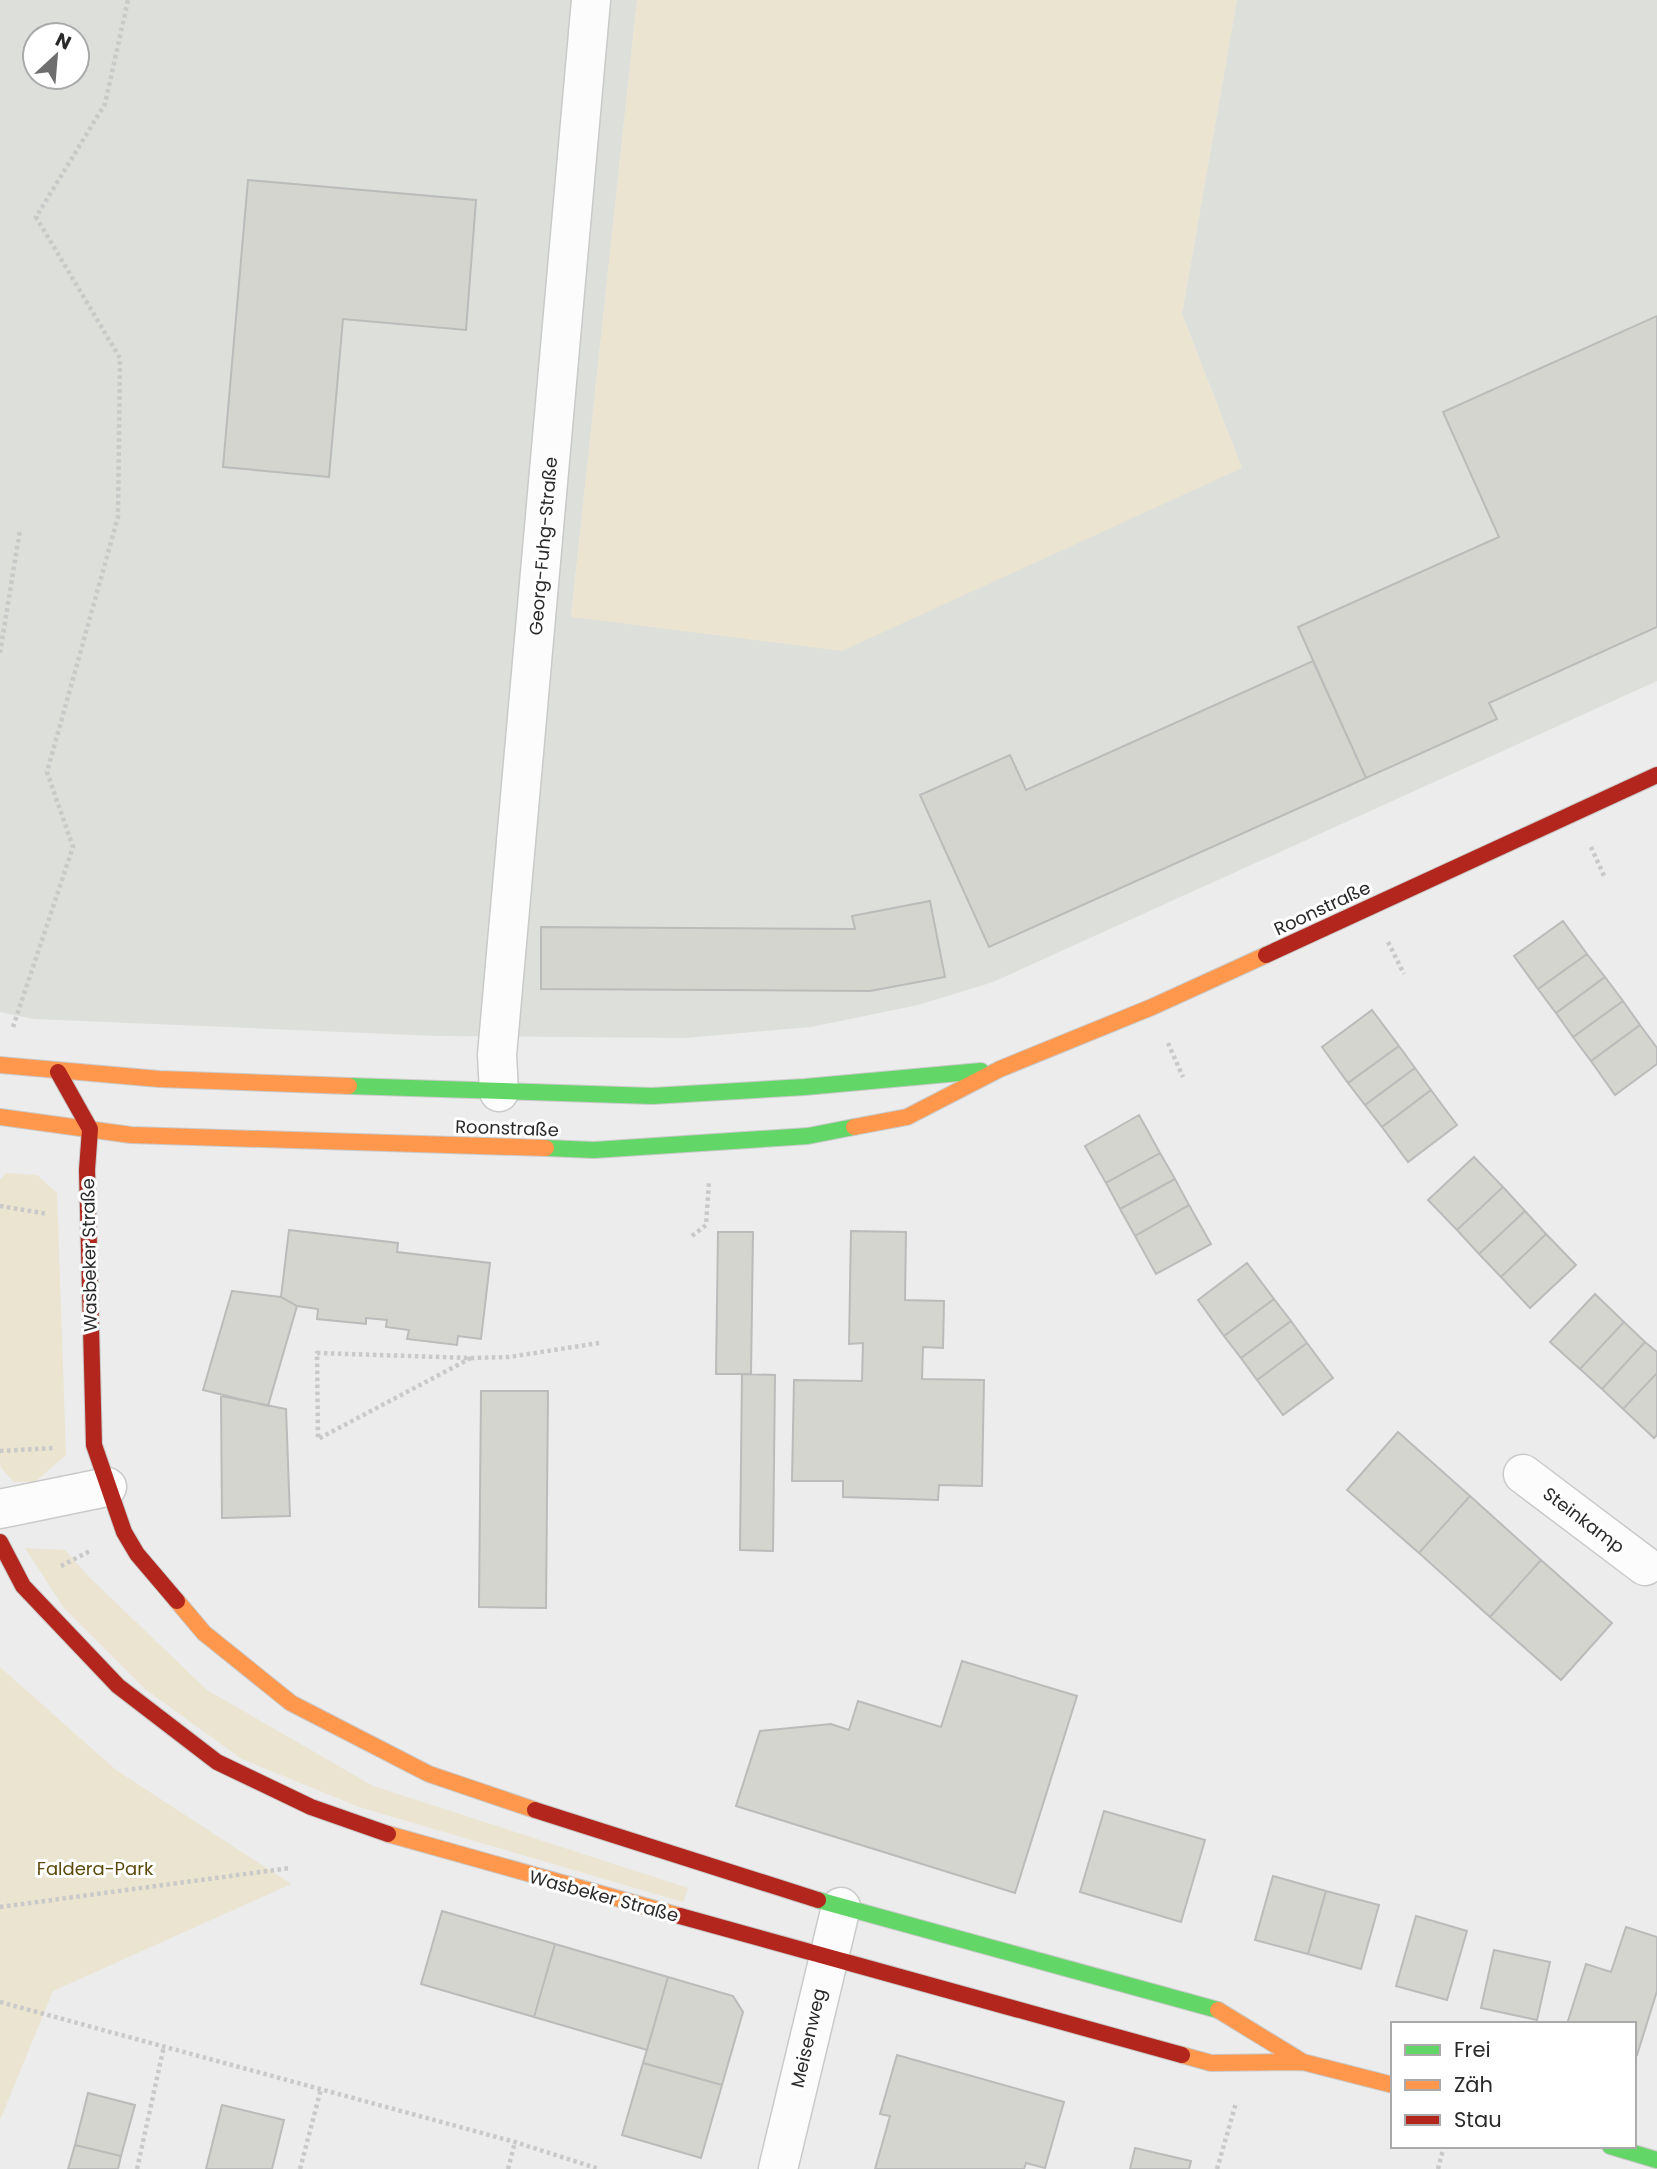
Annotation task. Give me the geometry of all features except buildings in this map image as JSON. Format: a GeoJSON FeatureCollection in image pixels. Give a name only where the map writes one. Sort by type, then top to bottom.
{"type":"FeatureCollection","features":[{"type":"Feature","properties":{"kind":"street","name":"Georg-Fuhg-Straße"},"geometry":{"type":"LineString","coordinates":[[499,1092],[498,1055],[591,0]]}},
{"type":"Feature","properties":{"kind":"street","name":"Roonstraße"},"geometry":{"type":"LineString","coordinates":[[0,1117],[131,1135],[594,1150],[807,1136],[907,1117],[1000,1069],[1152,1007],[1657,775]]}},
{"type":"Feature","properties":{"kind":"street","name":"Roonstraße"},"geometry":{"type":"LineString","coordinates":[[58,1072],[159,1079],[652,1096],[805,1087],[1000,1069]]}},
{"type":"Feature","properties":{"kind":"street"},"geometry":{"type":"LineString","coordinates":[[8,1070],[58,1072],[90,1129]]}},
{"type":"Feature","properties":{"kind":"street","name":"Wasbeker Straße"},"geometry":{"type":"LineString","coordinates":[[90,1129],[87,1170],[94,1445],[107,1487],[124,1532],[137,1554],[204,1633],[291,1703],[429,1773],[587,1827],[841,1907],[1220,2011],[1303,2063]]}},
{"type":"Feature","properties":{"kind":"street","name":"Steinkamp"},"geometry":{"type":"LineString","coordinates":[[1523,1474],[1653,1564]]}},
{"type":"Feature","properties":{"kind":"street"},"geometry":{"type":"LineString","coordinates":[[0,1509],[107,1487]]}},
{"type":"Feature","properties":{"kind":"street","name":"Wasbeker Straße"},"geometry":{"type":"LineString","coordinates":[[0,1542],[23,1586],[118,1686],[217,1762],[311,1807],[411,1842],[1211,2063],[1303,2063],[1391,2085]]}},
{"type":"Feature","properties":{"kind":"street","name":"Meisenweg"},"geometry":{"type":"LineString","coordinates":[[778,2169],[841,1907]]}},
{"type":"Feature","properties":{"kind":"street"},"geometry":{"type":"LineString","coordinates":[[1617,2148],[1657,2160]]}},
{"type":"Feature","properties":{"kind":"path"},"geometry":{"type":"LineString","coordinates":[[11,1031],[74,847],[47,772],[118,517],[120,358],[36,217],[105,104],[128,0]]}},
{"type":"Feature","properties":{"kind":"path"},"geometry":{"type":"LineString","coordinates":[[0,653],[20,530]]}},
{"type":"Feature","properties":{"kind":"path"},"geometry":{"type":"LineString","coordinates":[[1400,966],[1404,974]]}},
{"type":"Feature","properties":{"kind":"path"},"geometry":{"type":"LineString","coordinates":[[692,1236],[706,1225],[709,1177]]}},
{"type":"Feature","properties":{"kind":"path"},"geometry":{"type":"LineString","coordinates":[[471,1358],[318,1439],[317,1353],[509,1357],[599,1343]]}},
{"type":"Feature","properties":{"kind":"path"},"geometry":{"type":"LineString","coordinates":[[23,1586],[124,1532]]}},
{"type":"Feature","properties":{"kind":"path"},"geometry":{"type":"LineString","coordinates":[[0,1908],[290,1868]]}},
{"type":"Feature","properties":{"kind":"path"},"geometry":{"type":"LineString","coordinates":[[0,2001],[515,2142],[599,2169]]}},
{"type":"Feature","properties":{"kind":"path"},"geometry":{"type":"LineString","coordinates":[[137,2169],[164,2046]]}},
{"type":"Feature","properties":{"kind":"path"},"geometry":{"type":"LineString","coordinates":[[1217,2169],[1247,2064]]}},
{"type":"Feature","properties":{"kind":"path"},"geometry":{"type":"LineString","coordinates":[[300,2169],[321,2089]]}},
{"type":"Feature","properties":{"kind":"path"},"geometry":{"type":"LineString","coordinates":[[508,2169],[515,2142]]}},
{"type":"Feature","properties":{"kind":"path"},"geometry":{"type":"LineString","coordinates":[[1438,2169],[1443,2148]]}},
{"type":"Feature","properties":{"kind":"shaded area"},"geometry":{"type":"Polygon","coordinates":[[[0,0],[637,0],[571,617],[1242,468],[1182,314],[1237,0],[1657,0],[1657,681],[993,982],[918,1005],[811,1027],[685,1038],[438,1036],[34,1019],[0,1012],[0,0]]]}},
{"type":"Feature","properties":{"kind":"green space"},"geometry":{"type":"Polygon","coordinates":[[[637,0],[1237,0],[1182,314],[1242,468],[842,651],[571,617],[637,0]]]}},
{"type":"Feature","properties":{"kind":"green space"},"geometry":{"type":"Polygon","coordinates":[[[6,1173],[37,1175],[57,1193],[66,1455],[35,1482],[14,1482],[1,1468],[0,1461],[0,1180],[6,1173]]]}},
{"type":"Feature","properties":{"kind":"green space"},"geometry":{"type":"Polygon","coordinates":[[[25,1548],[65,1550],[91,1579],[207,1690],[373,1786],[688,1888],[683,1902],[359,1807],[242,1759],[145,1689],[64,1608],[25,1548]]]}},
{"type":"Feature","properties":{"kind":"green space","name":"Faldera-Park"},"geometry":{"type":"Polygon","coordinates":[[[0,1667],[116,1770],[291,1884],[53,1991],[0,2120],[0,1667]]]}},
{"type":"Feature","properties":{"kind":"traffic: fast"},"geometry":{"type":"LineString","coordinates":[[349,1086],[652,1096],[805,1087],[981,1071]]}},
{"type":"Feature","properties":{"kind":"traffic: fast"},"geometry":{"type":"LineString","coordinates":[[546,1148],[594,1150],[808,1136],[854,1127]]}},
{"type":"Feature","properties":{"kind":"traffic: fast"},"geometry":{"type":"LineString","coordinates":[[818,1900],[1218,2010]]}},
{"type":"Feature","properties":{"kind":"traffic: fast"},"geometry":{"type":"LineString","coordinates":[[1617,2148],[1657,2160]]}},
{"type":"Feature","properties":{"kind":"traffic: slow"},"geometry":{"type":"LineString","coordinates":[[854,1127],[907,1117],[1000,1069],[1152,1007],[1266,955]]}},
{"type":"Feature","properties":{"kind":"traffic: slow"},"geometry":{"type":"LineString","coordinates":[[0,1065],[159,1079],[349,1086]]}},
{"type":"Feature","properties":{"kind":"traffic: slow"},"geometry":{"type":"LineString","coordinates":[[0,1117],[131,1135],[546,1148]]}},
{"type":"Feature","properties":{"kind":"traffic: slow"},"geometry":{"type":"LineString","coordinates":[[177,1601],[204,1633],[291,1703],[429,1774],[535,1810]]}},
{"type":"Feature","properties":{"kind":"traffic: slow"},"geometry":{"type":"LineString","coordinates":[[388,1834],[680,1916]]}},
{"type":"Feature","properties":{"kind":"traffic: slow"},"geometry":{"type":"LineString","coordinates":[[1218,2010],[1303,2062]]}},
{"type":"Feature","properties":{"kind":"traffic: slow"},"geometry":{"type":"LineString","coordinates":[[1182,2055],[1211,2063],[1303,2062],[1391,2084]]}},
{"type":"Feature","properties":{"kind":"traffic: jam"},"geometry":{"type":"LineString","coordinates":[[1266,955],[1657,775]]}},
{"type":"Feature","properties":{"kind":"traffic: jam"},"geometry":{"type":"LineString","coordinates":[[58,1072],[90,1129],[87,1170],[94,1445],[124,1532],[137,1554],[177,1601]]}},
{"type":"Feature","properties":{"kind":"traffic: jam"},"geometry":{"type":"LineString","coordinates":[[0,1542],[23,1586],[118,1686],[217,1762],[311,1807],[388,1834]]}},
{"type":"Feature","properties":{"kind":"traffic: jam"},"geometry":{"type":"LineString","coordinates":[[535,1810],[818,1900]]}},
{"type":"Feature","properties":{"kind":"traffic: jam"},"geometry":{"type":"LineString","coordinates":[[680,1916],[1182,2055]]}}]}
